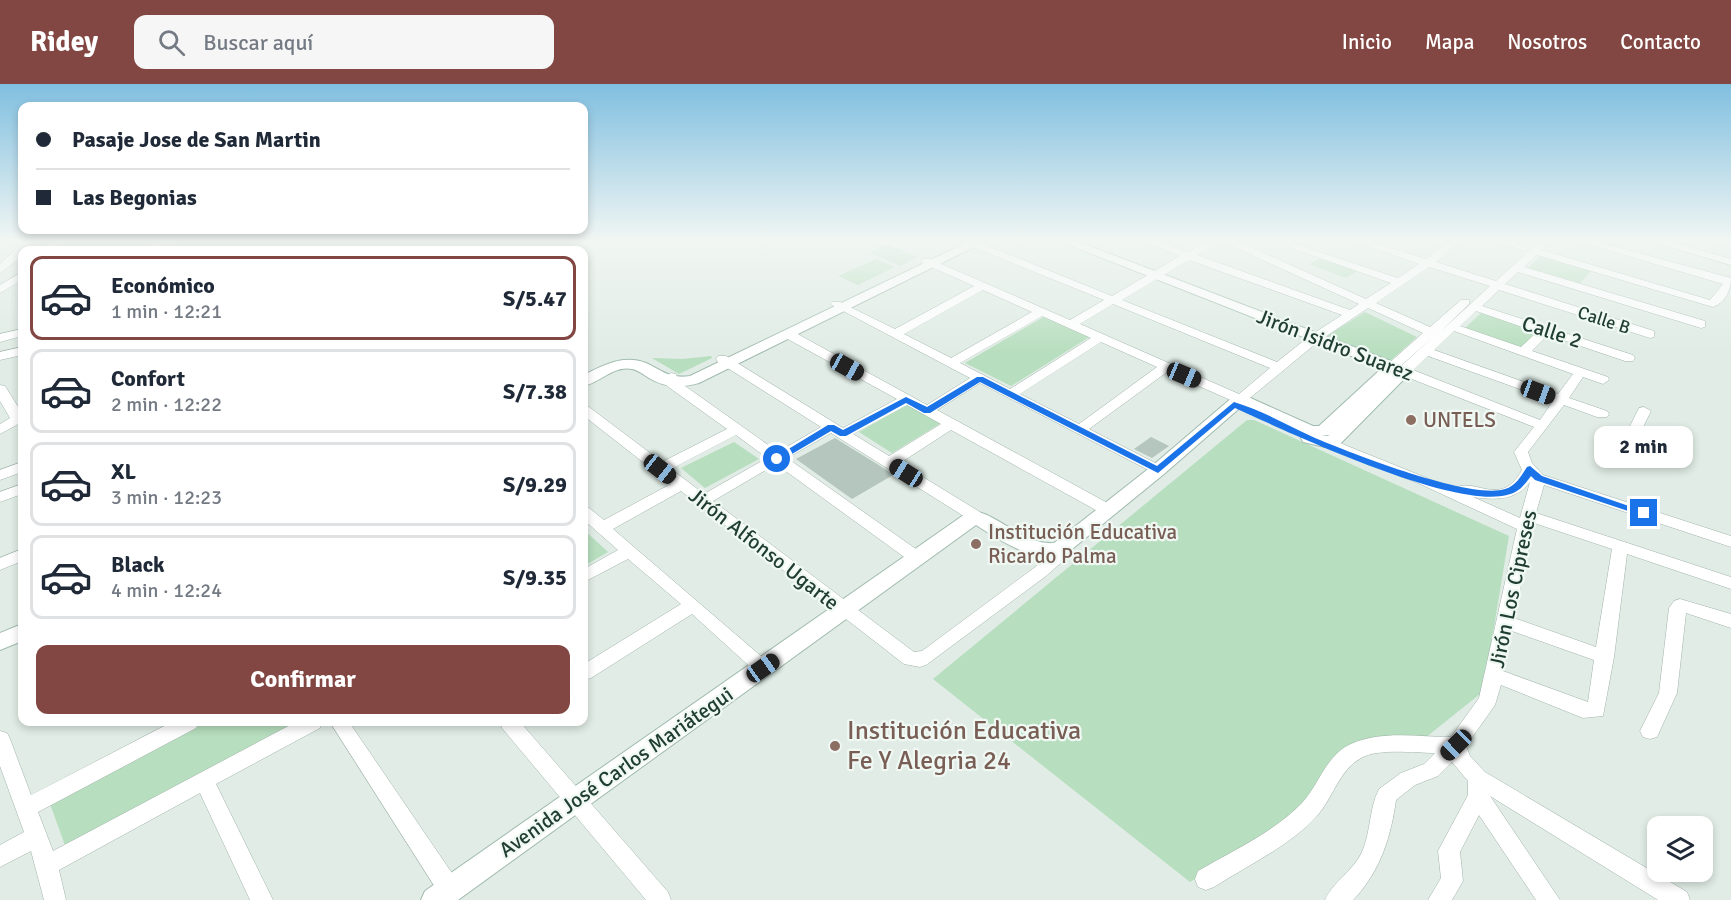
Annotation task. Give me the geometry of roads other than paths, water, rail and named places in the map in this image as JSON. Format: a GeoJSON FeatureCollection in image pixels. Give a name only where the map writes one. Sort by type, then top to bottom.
{"type":"FeatureCollection","features":[{"type":"Feature","properties":{"kind":"street"},"geometry":{"type":"LineString","coordinates":[[588,379],[615,366],[627,364],[637,365],[665,382],[694,380],[898,277]]}},
{"type":"Feature","properties":{"kind":"street"},"geometry":{"type":"LineString","coordinates":[[963,277],[1166,367],[1313,440],[1321,437],[1334,440],[1398,369],[1499,277]]}},
{"type":"Feature","properties":{"kind":"street"},"geometry":{"type":"LineString","coordinates":[[1060,277],[1278,368]]}},
{"type":"Feature","properties":{"kind":"street"},"geometry":{"type":"LineString","coordinates":[[1070,325],[1150,277]]}},
{"type":"Feature","properties":{"kind":"street","name":"Jirón Isidro Suarez"},"geometry":{"type":"LineString","coordinates":[[1159,277],[1543,426]]}},
{"type":"Feature","properties":{"kind":"street"},"geometry":{"type":"LineString","coordinates":[[1247,277],[1350,314]]}},
{"type":"Feature","properties":{"kind":"street"},"geometry":{"type":"LineString","coordinates":[[1307,277],[1436,334]]}},
{"type":"Feature","properties":{"kind":"street"},"geometry":{"type":"LineString","coordinates":[[1385,277],[1399,282]]}},
{"type":"Feature","properties":{"kind":"street"},"geometry":{"type":"LineString","coordinates":[[726,362],[975,516],[1031,549],[1043,551],[1059,549],[1158,470],[1315,338],[1407,277]]}},
{"type":"Feature","properties":{"kind":"street","name":"Calle B"},"geometry":{"type":"LineString","coordinates":[[1471,277],[1650,334]]}},
{"type":"Feature","properties":{"kind":"street"},"geometry":{"type":"LineString","coordinates":[[1398,369],[1426,351],[1436,334],[1454,327],[1492,284],[1503,277]]}},
{"type":"Feature","properties":{"kind":"street"},"geometry":{"type":"LineString","coordinates":[[1547,277],[1701,324]]}},
{"type":"Feature","properties":{"kind":"street"},"geometry":{"type":"LineString","coordinates":[[1579,287],[1588,277]]}},
{"type":"Feature","properties":{"kind":"street"},"geometry":{"type":"LineString","coordinates":[[1623,277],[1713,304],[1731,282],[1713,277]]}},
{"type":"Feature","properties":{"kind":"street"},"geometry":{"type":"LineString","coordinates":[[0,290],[18,278]]}},
{"type":"Feature","properties":{"kind":"street"},"geometry":{"type":"LineString","coordinates":[[896,334],[983,286]]}},
{"type":"Feature","properties":{"kind":"street"},"geometry":{"type":"LineString","coordinates":[[726,362],[788,334],[839,306]]}},
{"type":"Feature","properties":{"kind":"street"},"geometry":{"type":"LineString","coordinates":[[839,306],[1158,470]]}},
{"type":"Feature","properties":{"kind":"street","name":"Calle 2"},"geometry":{"type":"LineString","coordinates":[[1474,307],[1629,358]]}},
{"type":"Feature","properties":{"kind":"street"},"geometry":{"type":"LineString","coordinates":[[951,363],[1041,312]]}},
{"type":"Feature","properties":{"kind":"street"},"geometry":{"type":"LineString","coordinates":[[1454,327],[1603,380]]}},
{"type":"Feature","properties":{"kind":"street"},"geometry":{"type":"LineString","coordinates":[[1523,352],[1546,330]]}},
{"type":"Feature","properties":{"kind":"street"},"geometry":{"type":"LineString","coordinates":[[0,338],[18,334]]}},
{"type":"Feature","properties":{"kind":"street"},"geometry":{"type":"LineString","coordinates":[[788,334],[1108,510]]}},
{"type":"Feature","properties":{"kind":"street"},"geometry":{"type":"LineString","coordinates":[[1011,394],[1099,338]]}},
{"type":"Feature","properties":{"kind":"street"},"geometry":{"type":"LineString","coordinates":[[1426,351],[1602,414]]}},
{"type":"Feature","properties":{"kind":"street"},"geometry":{"type":"LineString","coordinates":[[0,356],[18,352]]}},
{"type":"Feature","properties":{"kind":"street"},"geometry":{"type":"LineString","coordinates":[[588,372],[620,358],[642,359],[736,430],[917,558]]}},
{"type":"Feature","properties":{"kind":"street"},"geometry":{"type":"LineString","coordinates":[[1079,430],[1166,367]]}},
{"type":"Feature","properties":{"kind":"street","name":"Jirón Los Cipreses"},"geometry":{"type":"LineString","coordinates":[[1336,900],[1369,866],[1382,830],[1386,795],[1408,779],[1431,770],[1456,745],[1488,700],[1527,521],[1534,474],[1525,464],[1521,452],[1543,426],[1580,372]]}},
{"type":"Feature","properties":{"kind":"street"},"geometry":{"type":"LineString","coordinates":[[927,411],[980,378]]}},
{"type":"Feature","properties":{"kind":"street"},"geometry":{"type":"LineString","coordinates":[[0,389],[18,415]]}},
{"type":"Feature","properties":{"kind":"street"},"geometry":{"type":"LineString","coordinates":[[702,501],[777,459],[906,400]]}},
{"type":"Feature","properties":{"kind":"street"},"geometry":{"type":"LineString","coordinates":[[1635,430],[1644,411]]}},
{"type":"Feature","properties":{"kind":"street","name":"Jirón Alfonso Ugarte"},"geometry":{"type":"LineString","coordinates":[[588,413],[844,611],[910,659],[920,660],[928,656],[1040,572],[1057,557],[1059,549]]}},
{"type":"Feature","properties":{"kind":"street"},"geometry":{"type":"LineString","coordinates":[[0,430],[18,419]]}},
{"type":"Feature","properties":{"kind":"street"},"geometry":{"type":"LineString","coordinates":[[889,463],[951,424]]}},
{"type":"Feature","properties":{"kind":"street"},"geometry":{"type":"LineString","coordinates":[[660,469],[736,430]]}},
{"type":"Feature","properties":{"kind":"street"},"geometry":{"type":"LineString","coordinates":[[1321,437],[1527,521],[1620,547],[1731,583]]}},
{"type":"Feature","properties":{"kind":"street"},"geometry":{"type":"LineString","coordinates":[[2,470],[18,468]]}},
{"type":"Feature","properties":{"kind":"street"},"geometry":{"type":"LineString","coordinates":[[1423,480],[1456,489],[1490,494],[1506,493],[1518,488],[1534,474],[1731,542]]}},
{"type":"Feature","properties":{"kind":"street"},"geometry":{"type":"LineString","coordinates":[[602,528],[681,485]]}},
{"type":"Feature","properties":{"kind":"street"},"geometry":{"type":"LineString","coordinates":[[0,497],[18,490]]}},
{"type":"Feature","properties":{"kind":"street"},"geometry":{"type":"LineString","coordinates":[[588,516],[763,668]]}},
{"type":"Feature","properties":{"kind":"street","name":"Avenida José Carlos Mariátegui"},"geometry":{"type":"LineString","coordinates":[[440,897],[975,516]]}},
{"type":"Feature","properties":{"kind":"street"},"geometry":{"type":"LineString","coordinates":[[1495,675],[1583,710],[1596,710],[1620,547]]}},
{"type":"Feature","properties":{"kind":"street"},"geometry":{"type":"LineString","coordinates":[[588,574],[629,551]]}},
{"type":"Feature","properties":{"kind":"street"},"geometry":{"type":"LineString","coordinates":[[0,564],[18,557]]}},
{"type":"Feature","properties":{"kind":"street"},"geometry":{"type":"LineString","coordinates":[[588,671],[693,605]]}},
{"type":"Feature","properties":{"kind":"street"},"geometry":{"type":"LineString","coordinates":[[1650,731],[1668,693],[1677,608],[1680,605],[1686,606],[1731,621]]}},
{"type":"Feature","properties":{"kind":"street"},"geometry":{"type":"LineString","coordinates":[[1504,621],[1605,657]]}},
{"type":"Feature","properties":{"kind":"street"},"geometry":{"type":"LineString","coordinates":[[0,630],[18,622]]}},
{"type":"Feature","properties":{"kind":"street"},"geometry":{"type":"LineString","coordinates":[[0,642],[18,634]]}},
{"type":"Feature","properties":{"kind":"street"},"geometry":{"type":"LineString","coordinates":[[47,866],[305,726]]}},
{"type":"Feature","properties":{"kind":"street"},"geometry":{"type":"LineString","coordinates":[[341,726],[440,897]]}},
{"type":"Feature","properties":{"kind":"street"},"geometry":{"type":"LineString","coordinates":[[512,726],[660,900]]}},
{"type":"Feature","properties":{"kind":"street"},"geometry":{"type":"LineString","coordinates":[[26,808],[161,728]]}},
{"type":"Feature","properties":{"kind":"street"},"geometry":{"type":"LineString","coordinates":[[0,739],[47,866],[55,900]]}},
{"type":"Feature","properties":{"kind":"street"},"geometry":{"type":"LineString","coordinates":[[1206,879],[1310,809],[1346,756],[1364,747],[1382,745],[1456,745],[1462,761],[1549,900]]}},
{"type":"Feature","properties":{"kind":"street"},"geometry":{"type":"LineString","coordinates":[[204,780],[262,900]]}},
{"type":"Feature","properties":{"kind":"street"},"geometry":{"type":"LineString","coordinates":[[1440,900],[1452,881],[1449,851],[1478,787]]}},
{"type":"Feature","properties":{"kind":"street"},"geometry":{"type":"LineString","coordinates":[[1478,787],[1679,900]]}},
{"type":"Feature","properties":{"kind":"street"},"geometry":{"type":"LineString","coordinates":[[0,857],[36,837]]}},
{"type":"Feature","properties":{"kind":"place","name":"UNTELS"},"geometry":{"type":"Point","coordinates":[1411,420]}},
{"type":"Feature","properties":{"kind":"place","name":"Institución Educativa Ricardo Palma"},"geometry":{"type":"Point","coordinates":[976,544]}},
{"type":"Feature","properties":{"kind":"place","name":"Institución Educativa Fe Y Alegria 24"},"geometry":{"type":"Point","coordinates":[835,746]}}]}
